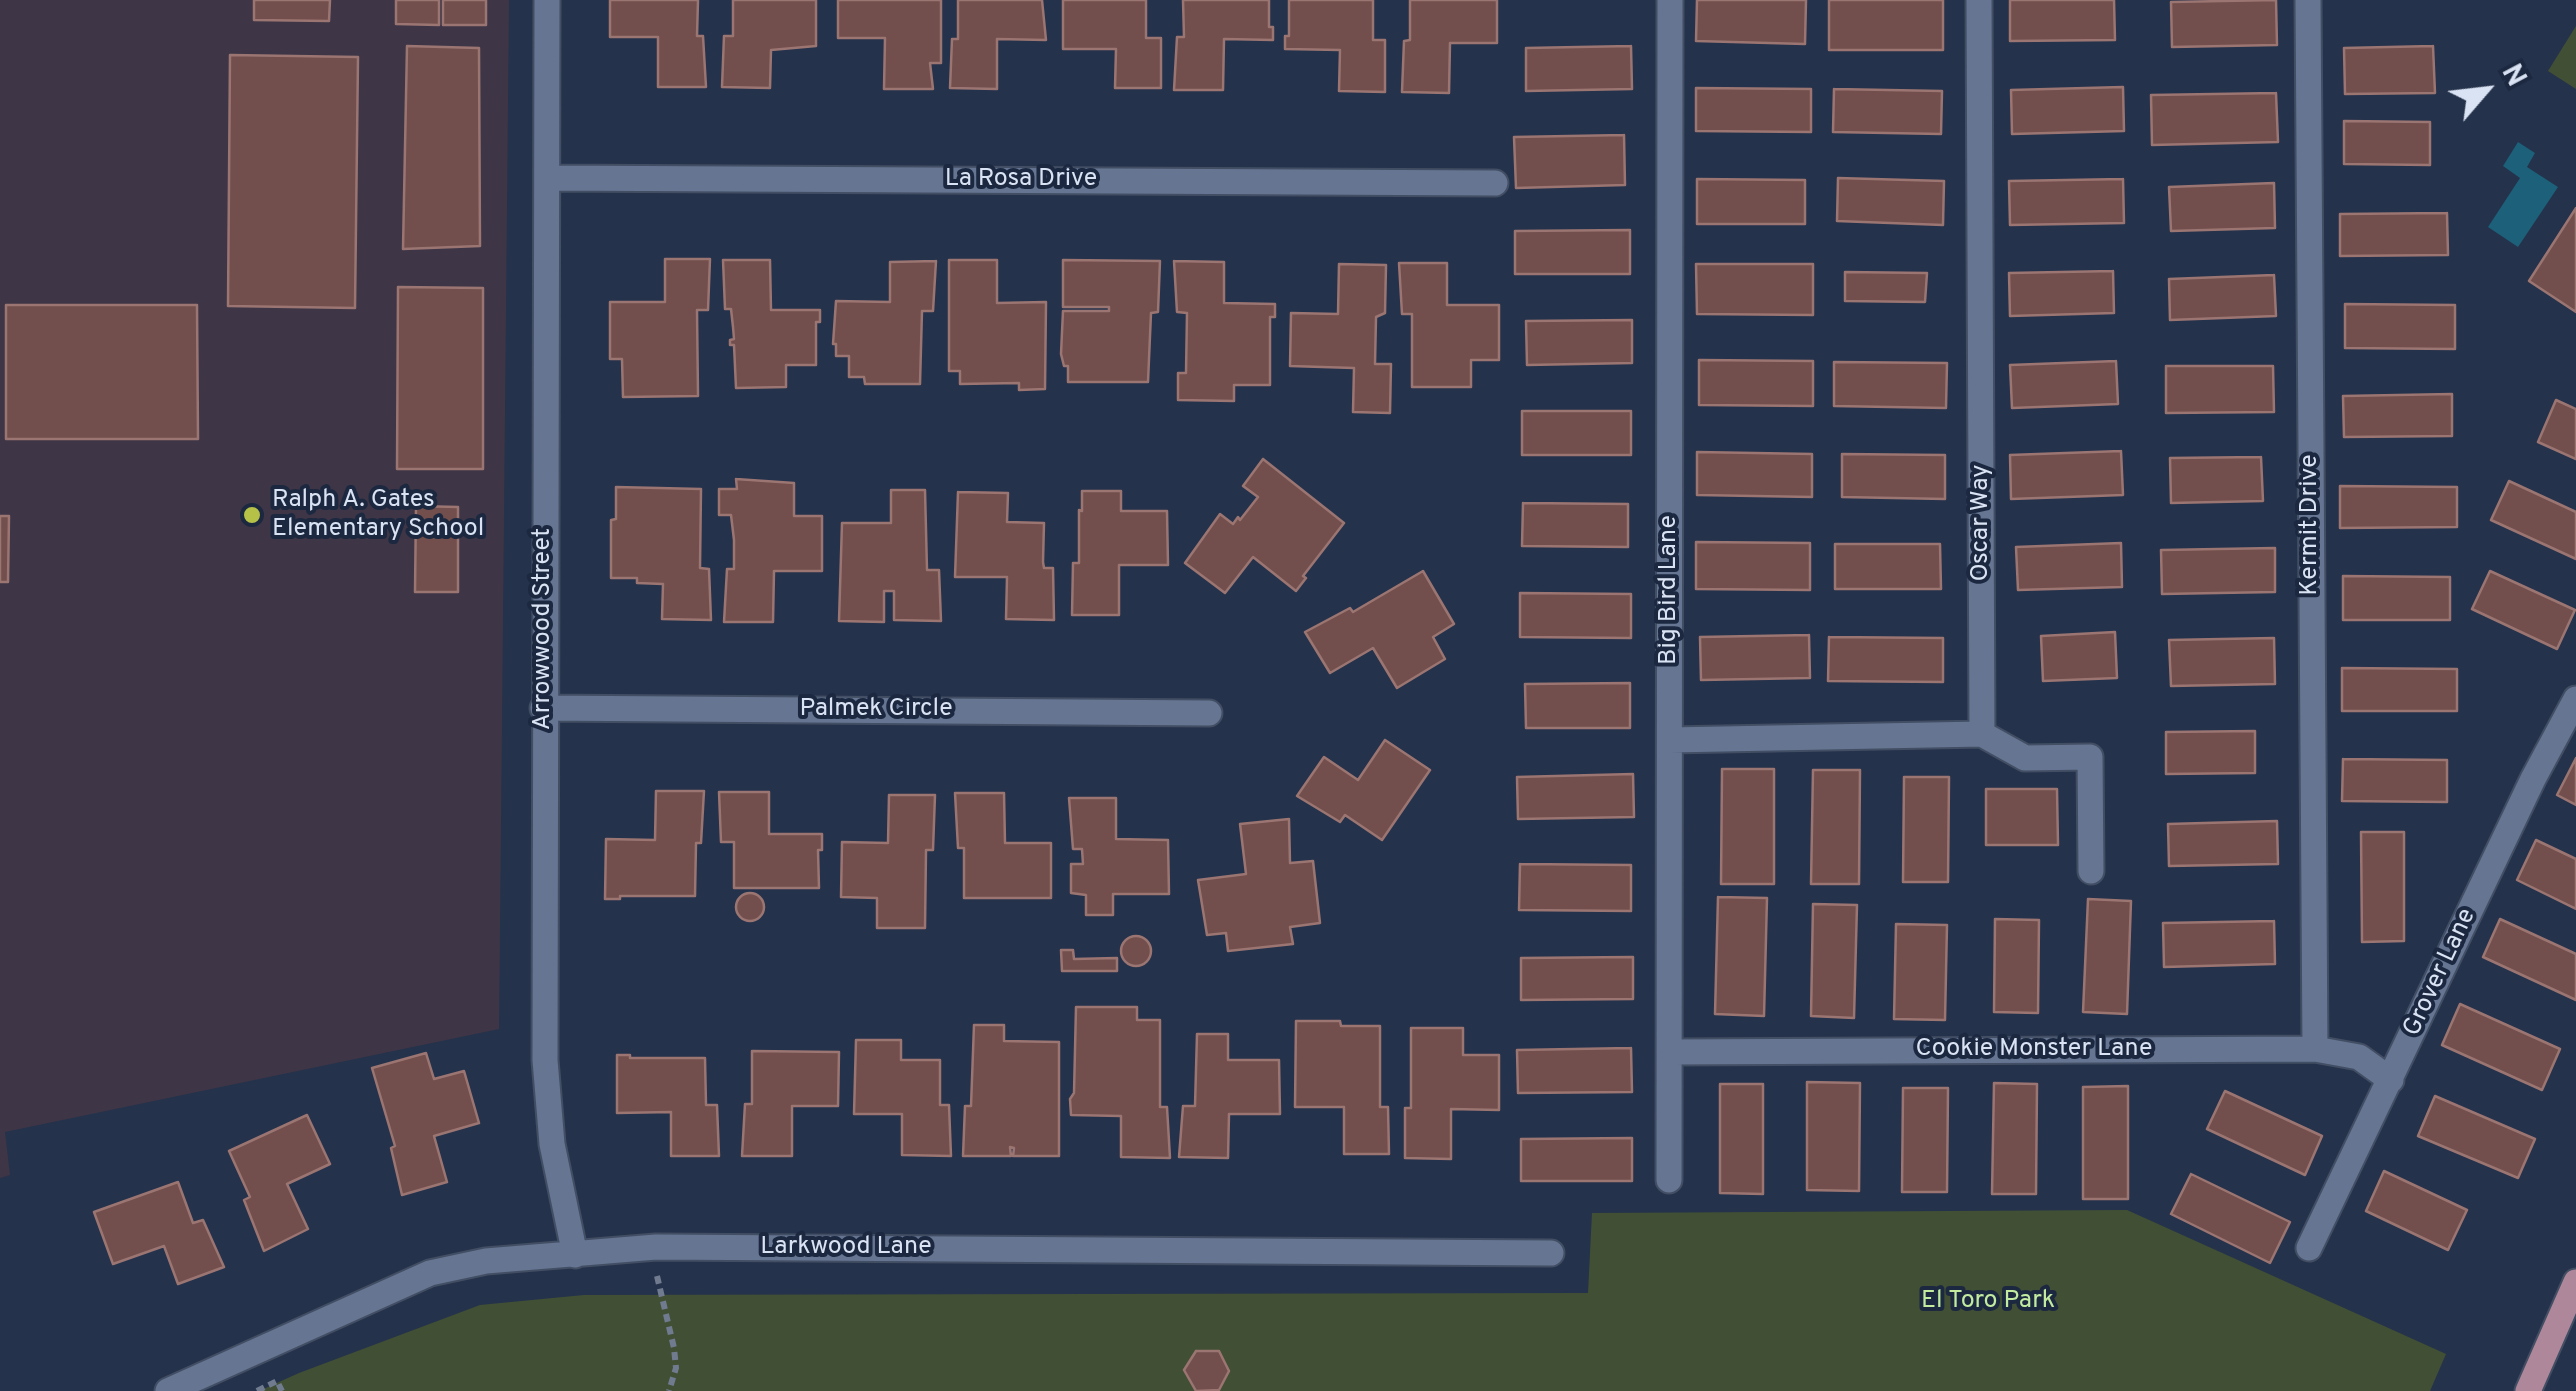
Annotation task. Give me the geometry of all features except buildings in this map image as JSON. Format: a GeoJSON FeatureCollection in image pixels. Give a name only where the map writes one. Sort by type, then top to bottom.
{"type":"FeatureCollection","features":[{"type":"Feature","properties":{"kind":"main road"},"geometry":{"type":"LineString","coordinates":[[2528,1391],[2576,1282]]}},
{"type":"Feature","properties":{"kind":"street","name":"Arrowwood Street"},"geometry":{"type":"LineString","coordinates":[[548,0],[545,1060],[552,1144],[575,1255]]}},
{"type":"Feature","properties":{"kind":"street","name":"Big Bird Lane"},"geometry":{"type":"LineString","coordinates":[[1669,1180],[1670,0]]}},
{"type":"Feature","properties":{"kind":"street","name":"Oscar Way"},"geometry":{"type":"LineString","coordinates":[[1980,0],[1982,734]]}},
{"type":"Feature","properties":{"kind":"street","name":"Kermit Drive"},"geometry":{"type":"LineString","coordinates":[[2308,0],[2314,1050]]}},
{"type":"Feature","properties":{"kind":"street","name":"La Rosa Drive"},"geometry":{"type":"LineString","coordinates":[[547,178],[1495,183]]}},
{"type":"Feature","properties":{"kind":"street","name":"Grover Lane"},"geometry":{"type":"LineString","coordinates":[[2308,1248],[2532,779],[2576,699]]}},
{"type":"Feature","properties":{"kind":"street","name":"Palmek Circle"},"geometry":{"type":"LineString","coordinates":[[543,708],[1208,712]]}},
{"type":"Feature","properties":{"kind":"street"},"geometry":{"type":"LineString","coordinates":[[1670,740],[1982,734],[2025,758],[2090,757],[2091,871]]}},
{"type":"Feature","properties":{"kind":"street","name":"Cookie Monster Lane"},"geometry":{"type":"LineString","coordinates":[[1670,1052],[2314,1050],[2359,1057],[2391,1080]]}},
{"type":"Feature","properties":{"kind":"street","name":"Larkwood Lane"},"geometry":{"type":"LineString","coordinates":[[168,1391],[430,1273],[486,1262],[656,1246],[1552,1253]]}},
{"type":"Feature","properties":{"kind":"path"},"geometry":{"type":"LineString","coordinates":[[656,1246],[658,1284],[676,1368],[669,1391]]}},
{"type":"Feature","properties":{"kind":"path"},"geometry":{"type":"LineString","coordinates":[[257,1391],[278,1381],[282,1391]]}},
{"type":"Feature","properties":{"kind":"shaded area","name":"Ralph A. Gates Elementary School"},"geometry":{"type":"Polygon","coordinates":[[[0,0],[509,0],[499,1029],[5,1132],[10,1175],[0,1178],[0,0]]]}},
{"type":"Feature","properties":{"kind":"green space"},"geometry":{"type":"Polygon","coordinates":[[[2576,26],[2576,89],[2548,71],[2576,26]]]}},
{"type":"Feature","properties":{"kind":"green space","name":"El Toro Park"},"geometry":{"type":"Polygon","coordinates":[[[2127,1210],[2446,1354],[2430,1391],[259,1391],[480,1305],[584,1295],[1588,1293],[1592,1213],[2127,1210]]]}},
{"type":"Feature","properties":{"kind":"water"},"geometry":{"type":"Polygon","coordinates":[[[2518,142],[2535,153],[2527,167],[2558,187],[2518,247],[2488,227],[2520,178],[2503,166],[2518,142]]]}},
{"type":"Feature","properties":{"kind":"place","name":"Ralph A. Gates Elementary School"},"geometry":{"type":"Point","coordinates":[252,515]}}]}
